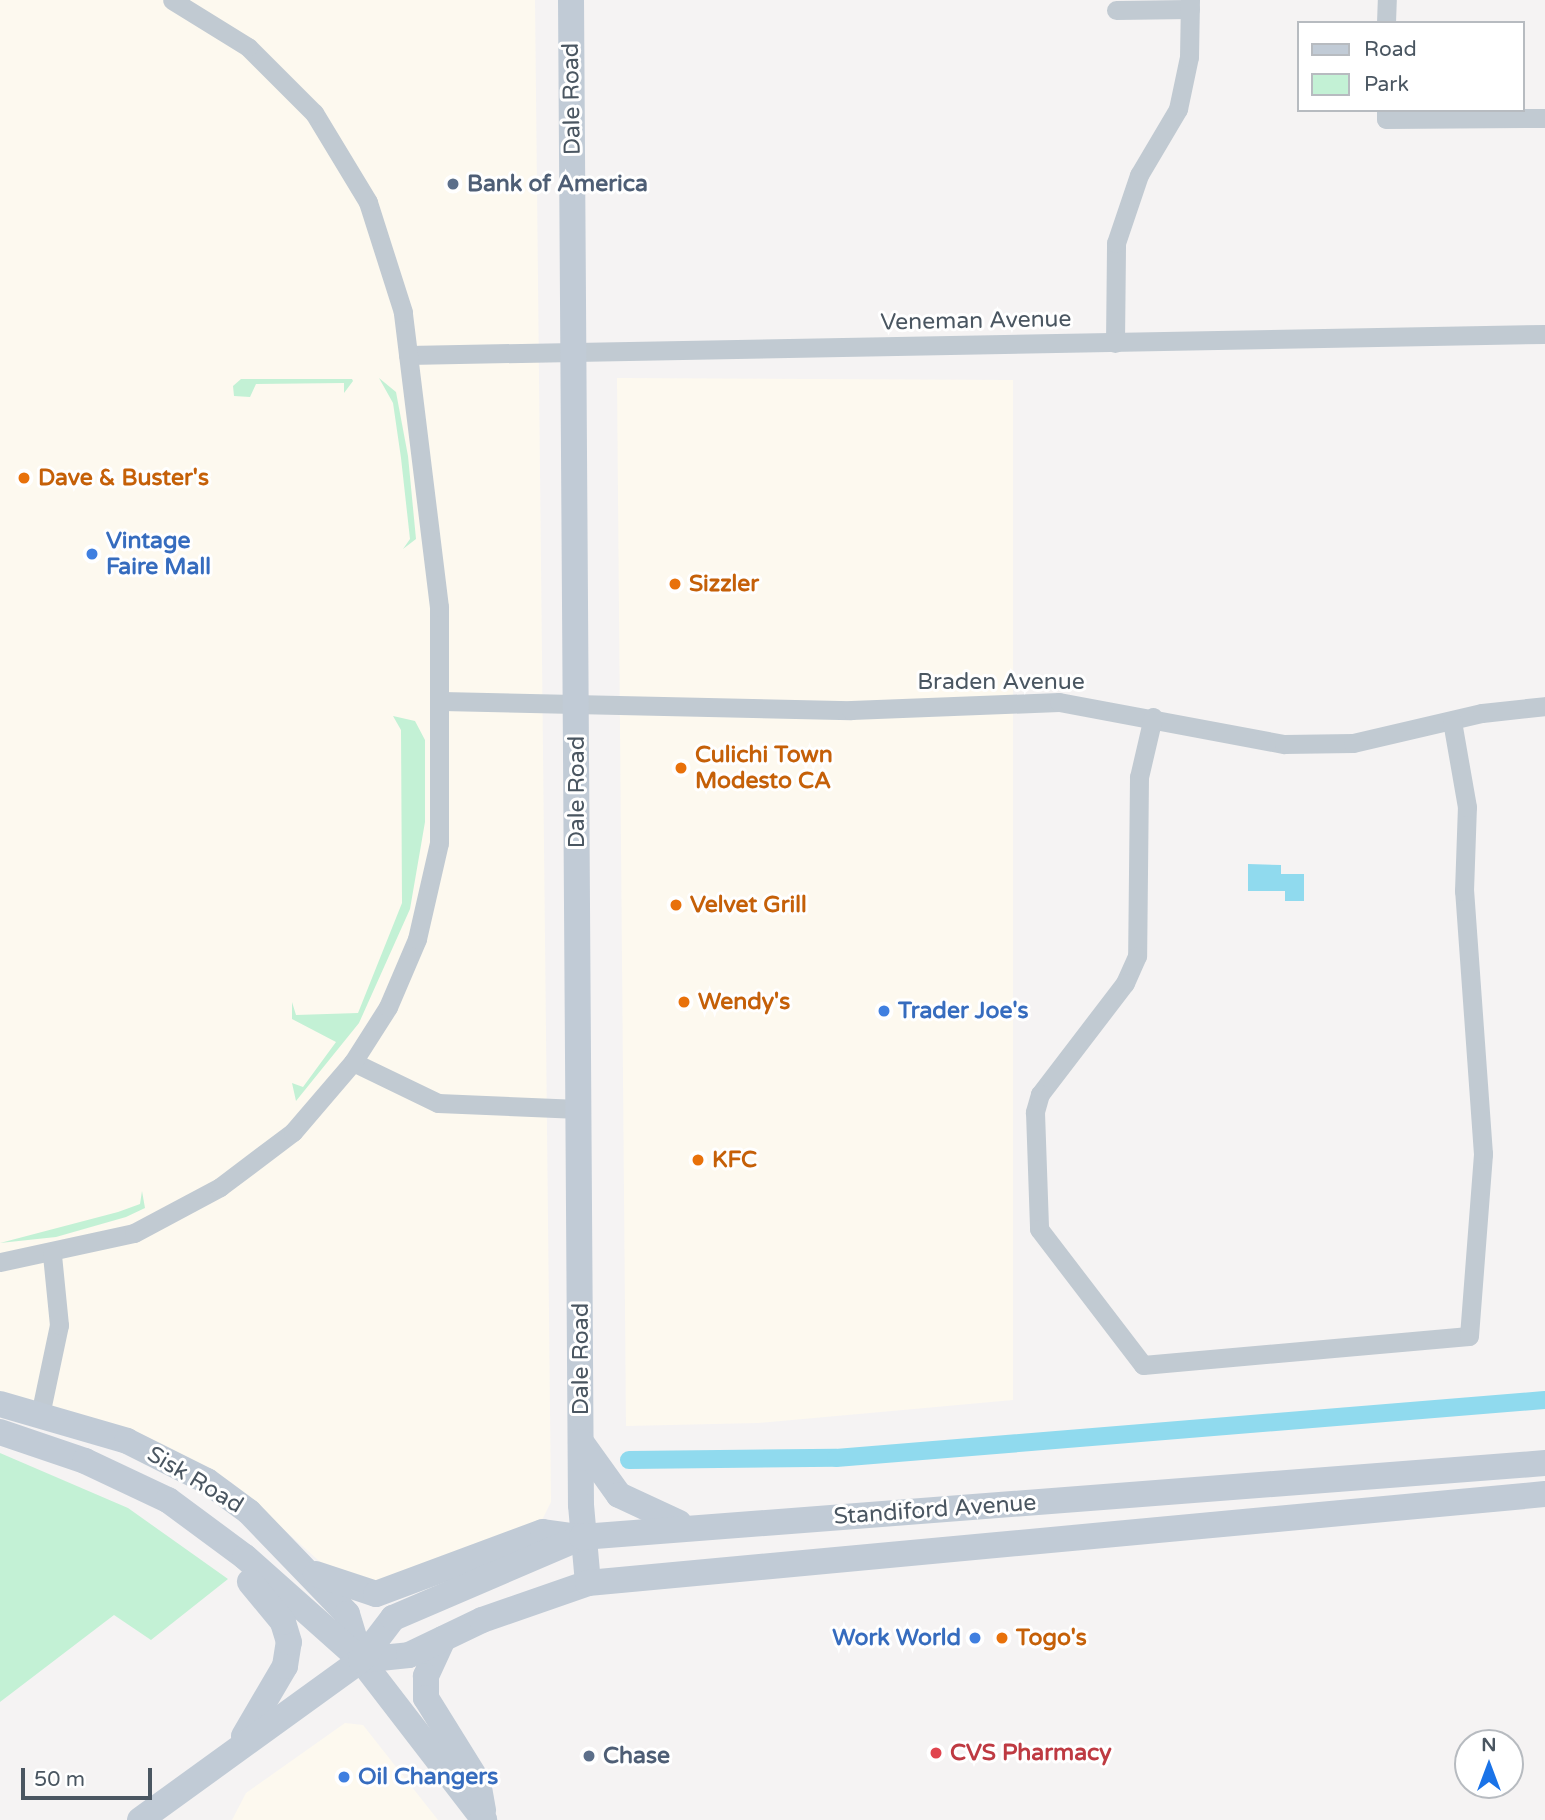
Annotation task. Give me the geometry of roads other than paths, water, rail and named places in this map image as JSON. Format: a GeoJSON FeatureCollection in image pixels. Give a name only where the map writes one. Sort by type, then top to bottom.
{"type":"FeatureCollection","features":[{"type":"Feature","properties":{"kind":"main road","name":"Dale Road"},"geometry":{"type":"LineString","coordinates":[[571,0],[582,1537],[589,1583]]}},
{"type":"Feature","properties":{"kind":"main road","name":"Sisk Road"},"geometry":{"type":"LineString","coordinates":[[0,1404],[127,1441],[206,1481],[249,1511],[347,1614],[361,1660]]}},
{"type":"Feature","properties":{"kind":"main road","name":"Sisk Road"},"geometry":{"type":"LineString","coordinates":[[0,1432],[85,1461],[178,1507],[361,1660],[484,1820]]}},
{"type":"Feature","properties":{"kind":"main road"},"geometry":{"type":"LineString","coordinates":[[581,1442],[619,1495],[687,1526]]}},
{"type":"Feature","properties":{"kind":"main road"},"geometry":{"type":"LineString","coordinates":[[85,1461],[206,1545],[259,1591],[283,1622],[285,1666],[241,1741]]}},
{"type":"Feature","properties":{"kind":"main road","name":"Standiford Avenue"},"geometry":{"type":"LineString","coordinates":[[139,1820],[241,1741],[361,1660],[393,1618],[582,1537],[687,1526],[1545,1463]]}},
{"type":"Feature","properties":{"kind":"main road","name":"Standiford Avenue"},"geometry":{"type":"LineString","coordinates":[[361,1660],[409,1655],[443,1639],[589,1583],[1545,1494]]}},
{"type":"Feature","properties":{"kind":"main road"},"geometry":{"type":"LineString","coordinates":[[303,1568],[341,1587],[376,1594],[543,1532],[582,1537]]}},
{"type":"Feature","properties":{"kind":"main road"},"geometry":{"type":"LineString","coordinates":[[443,1639],[426,1676],[426,1698],[478,1782],[484,1820]]}},
{"type":"Feature","properties":{"kind":"street"},"geometry":{"type":"LineString","coordinates":[[0,1262],[52,1255],[134,1233],[220,1187],[293,1132],[353,1062],[400,982],[426,909],[442,821],[442,701],[433,534],[403,312],[368,202],[332,138],[248,47],[172,0]]}},
{"type":"Feature","properties":{"kind":"street"},"geometry":{"type":"LineString","coordinates":[[1387,0],[1387,21]]}},
{"type":"Feature","properties":{"kind":"street"},"geometry":{"type":"LineString","coordinates":[[1115,343],[1116,243],[1139,175],[1178,109],[1190,5],[1116,10]]}},
{"type":"Feature","properties":{"kind":"street"},"geometry":{"type":"LineString","coordinates":[[1386,114],[1545,118]]}},
{"type":"Feature","properties":{"kind":"street","name":"Veneman Avenue"},"geometry":{"type":"LineString","coordinates":[[408,355],[1545,334]]}},
{"type":"Feature","properties":{"kind":"street","name":"Braden Avenue"},"geometry":{"type":"LineString","coordinates":[[442,701],[576,700],[851,710],[1059,702],[1284,744],[1353,743],[1545,706]]}},
{"type":"Feature","properties":{"kind":"street"},"geometry":{"type":"LineString","coordinates":[[1153,718],[1139,776],[1136,956],[1125,983],[1040,1094],[1035,1112],[1039,1229],[1143,1364],[1469,1336],[1483,1154],[1464,891],[1467,807],[1452,722]]}},
{"type":"Feature","properties":{"kind":"street"},"geometry":{"type":"LineString","coordinates":[[353,1062],[402,1090],[458,1107],[579,1109]]}},
{"type":"Feature","properties":{"kind":"street"},"geometry":{"type":"LineString","coordinates":[[40,1415],[59,1325],[52,1255]]}},
{"type":"Feature","properties":{"kind":"water"},"geometry":{"type":"Polygon","coordinates":[[[1248,864],[1281,865],[1281,874],[1304,874],[1304,901],[1285,901],[1285,891],[1248,891],[1248,864]]]}},
{"type":"Feature","properties":{"kind":"waterway"},"geometry":{"type":"LineString","coordinates":[[629,1460],[836,1458],[1545,1400]]}},
{"type":"Feature","properties":{"kind":"place","name":"Bank of America"},"geometry":{"type":"Point","coordinates":[453,184]}},
{"type":"Feature","properties":{"kind":"place","name":"Dave & Buster's"},"geometry":{"type":"Point","coordinates":[24,478]}},
{"type":"Feature","properties":{"kind":"place","name":"Vintage Faire Mall"},"geometry":{"type":"Point","coordinates":[92,554]}},
{"type":"Feature","properties":{"kind":"place","name":"Sizzler"},"geometry":{"type":"Point","coordinates":[675,584]}},
{"type":"Feature","properties":{"kind":"place","name":"Culichi Town Modesto CA"},"geometry":{"type":"Point","coordinates":[681,768]}},
{"type":"Feature","properties":{"kind":"place","name":"Velvet Grill"},"geometry":{"type":"Point","coordinates":[676,905]}},
{"type":"Feature","properties":{"kind":"place","name":"Wendy's"},"geometry":{"type":"Point","coordinates":[684,1002]}},
{"type":"Feature","properties":{"kind":"place","name":"Trader Joe's"},"geometry":{"type":"Point","coordinates":[884,1011]}},
{"type":"Feature","properties":{"kind":"place","name":"KFC"},"geometry":{"type":"Point","coordinates":[698,1160]}},
{"type":"Feature","properties":{"kind":"place","name":"Work World"},"geometry":{"type":"Point","coordinates":[975,1638]}},
{"type":"Feature","properties":{"kind":"place","name":"Togo's"},"geometry":{"type":"Point","coordinates":[1002,1638]}},
{"type":"Feature","properties":{"kind":"place","name":"CVS Pharmacy"},"geometry":{"type":"Point","coordinates":[936,1753]}},
{"type":"Feature","properties":{"kind":"place","name":"Chase"},"geometry":{"type":"Point","coordinates":[589,1756]}},
{"type":"Feature","properties":{"kind":"place","name":"Oil Changers"},"geometry":{"type":"Point","coordinates":[344,1777]}}]}
